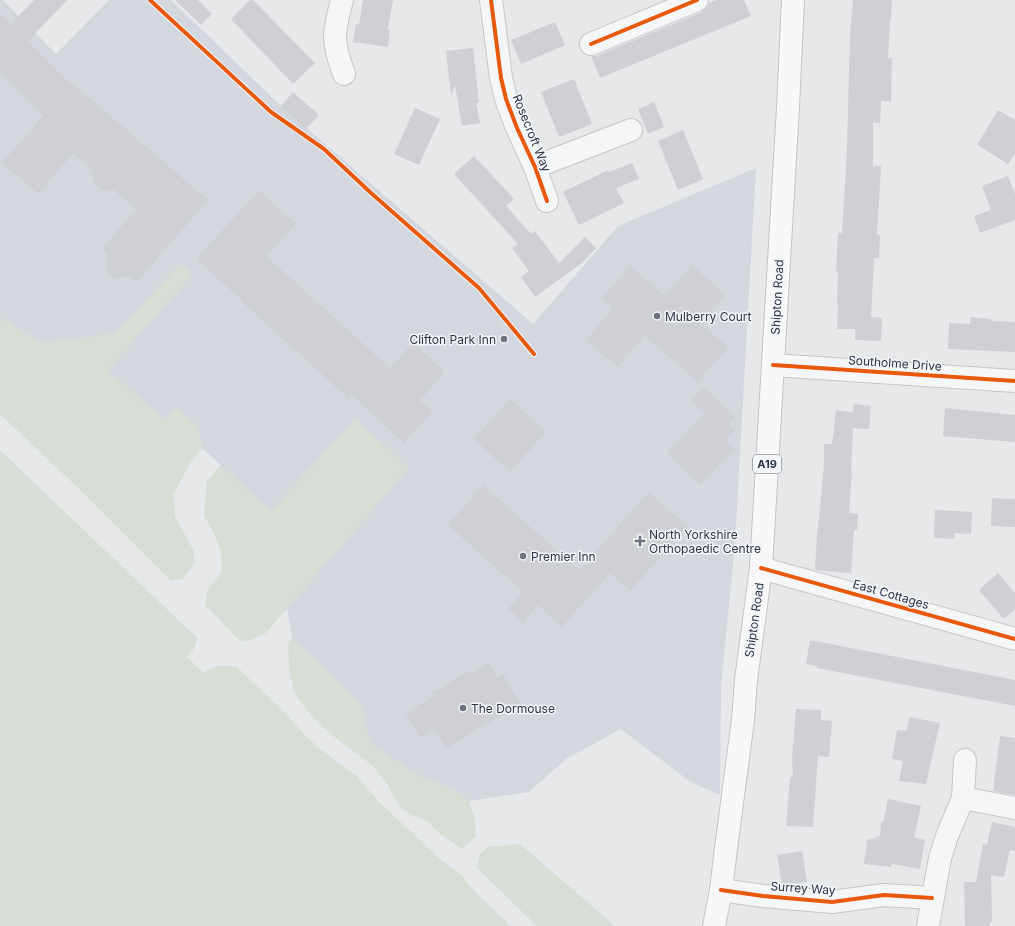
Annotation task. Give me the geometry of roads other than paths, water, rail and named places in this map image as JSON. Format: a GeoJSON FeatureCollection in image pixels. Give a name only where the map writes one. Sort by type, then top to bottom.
{"type":"FeatureCollection","features":[{"type":"Feature","properties":{"kind":"main road","name":"Shipton Road"},"geometry":{"type":"LineString","coordinates":[[714,926],[721,890],[761,568],[793,0]]}},
{"type":"Feature","properties":{"kind":"street"},"geometry":{"type":"LineString","coordinates":[[342,0],[334,36],[336,52],[344,74]]}},
{"type":"Feature","properties":{"kind":"street","name":"Rosecroft Way"},"geometry":{"type":"LineString","coordinates":[[491,0],[501,78],[506,99],[517,128],[536,167],[547,201]]}},
{"type":"Feature","properties":{"kind":"street"},"geometry":{"type":"LineString","coordinates":[[591,44],[697,0]]}},
{"type":"Feature","properties":{"kind":"street","name":"Rosecroft Way"},"geometry":{"type":"LineString","coordinates":[[536,167],[631,130]]}},
{"type":"Feature","properties":{"kind":"street","name":"Southolme Drive"},"geometry":{"type":"LineString","coordinates":[[773,365],[1015,382]]}},
{"type":"Feature","properties":{"kind":"street","name":"East Cottages"},"geometry":{"type":"LineString","coordinates":[[761,568],[1015,639]]}},
{"type":"Feature","properties":{"kind":"street"},"geometry":{"type":"LineString","coordinates":[[928,926],[940,858],[962,798],[965,760]]}},
{"type":"Feature","properties":{"kind":"street"},"geometry":{"type":"LineString","coordinates":[[962,798],[1015,808]]}},
{"type":"Feature","properties":{"kind":"street","name":"Surrey Way"},"geometry":{"type":"LineString","coordinates":[[721,890],[762,896],[832,902],[884,894],[932,898]]}},
{"type":"Feature","properties":{"kind":"place","name":"Mulberry Court"},"geometry":{"type":"Point","coordinates":[657,316]}},
{"type":"Feature","properties":{"kind":"place","name":"Clifton Park Inn"},"geometry":{"type":"Point","coordinates":[504,339]}},
{"type":"Feature","properties":{"kind":"place","name":"North Yorkshire Orthopaedic Centre"},"geometry":{"type":"Point","coordinates":[640,541]}},
{"type":"Feature","properties":{"kind":"place","name":"Premier Inn"},"geometry":{"type":"Point","coordinates":[523,556]}},
{"type":"Feature","properties":{"kind":"place","name":"The Dormouse"},"geometry":{"type":"Point","coordinates":[463,708]}}]}
